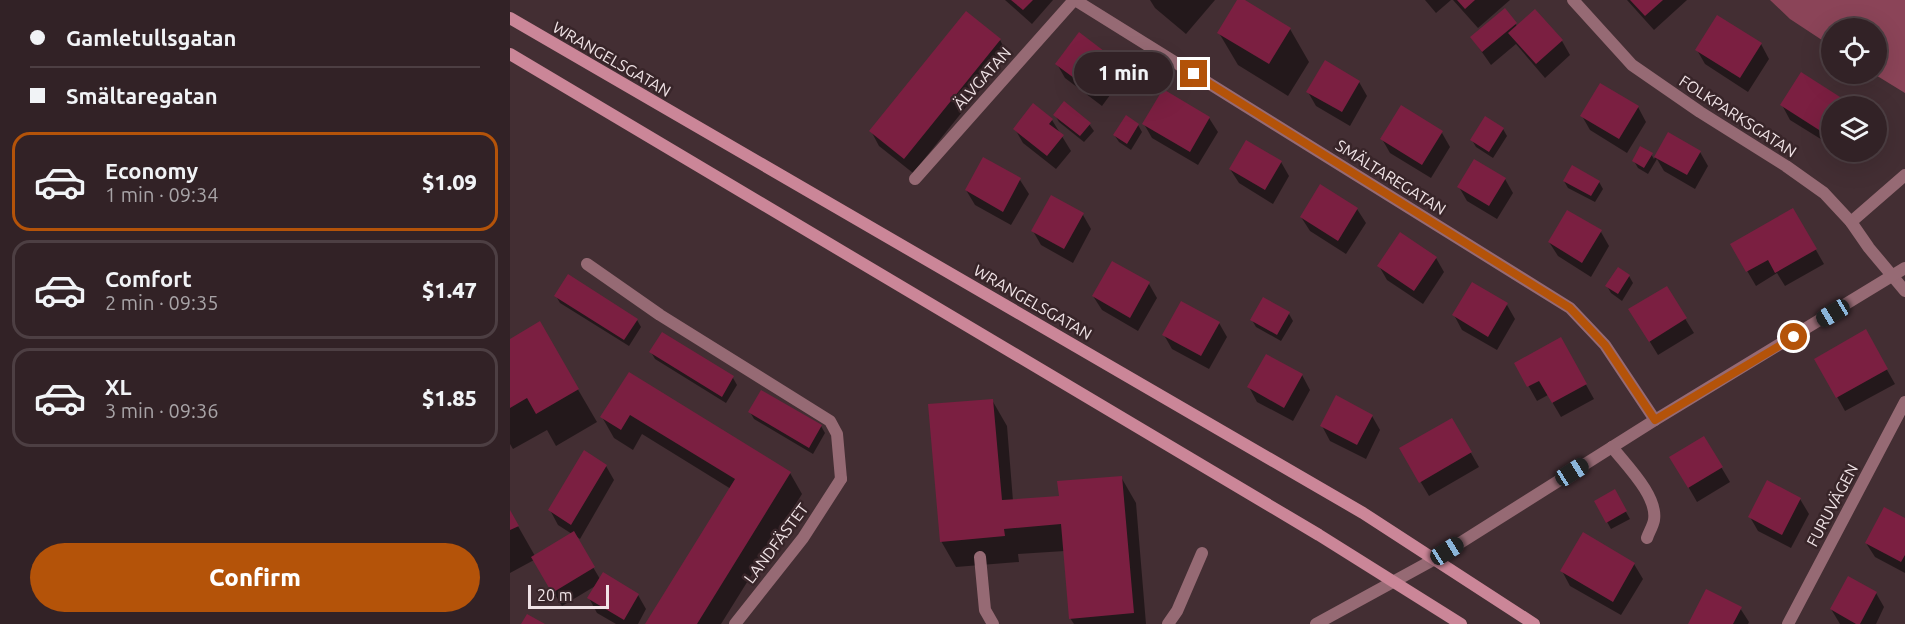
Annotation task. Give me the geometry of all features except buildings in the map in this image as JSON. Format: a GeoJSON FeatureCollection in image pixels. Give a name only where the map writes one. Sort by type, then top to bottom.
{"type":"FeatureCollection","features":[{"type":"Feature","properties":{"kind":"main road","name":"WRANGELSGATAN"},"geometry":{"type":"LineString","coordinates":[[510,18],[1353,507],[1534,624]]}},
{"type":"Feature","properties":{"kind":"main road"},"geometry":{"type":"LineString","coordinates":[[510,54],[1319,535],[1461,624]]}},
{"type":"Feature","properties":{"kind":"street","name":"ÄLVGATAN"},"geometry":{"type":"LineString","coordinates":[[915,179],[1074,0]]}},
{"type":"Feature","properties":{"kind":"street","name":"SMÄLTAREGATAN"},"geometry":{"type":"LineString","coordinates":[[1074,0],[1570,308],[1605,345],[1655,420]]}},
{"type":"Feature","properties":{"kind":"street","name":"FOLKPARKSGATAN"},"geometry":{"type":"LineString","coordinates":[[1573,0],[1632,65],[1824,193],[1851,222],[1905,291]]}},
{"type":"Feature","properties":{"kind":"street"},"geometry":{"type":"LineString","coordinates":[[1851,222],[1905,175]]}},
{"type":"Feature","properties":{"kind":"street","name":"LANDFÄSTET"},"geometry":{"type":"LineString","coordinates":[[587,264],[660,315],[830,421],[837,434],[841,480],[803,538],[735,624]]}},
{"type":"Feature","properties":{"kind":"street"},"geometry":{"type":"LineString","coordinates":[[1316,624],[1433,560],[1655,420],[1905,268]]}},
{"type":"Feature","properties":{"kind":"street","name":"FURUVÄGEN"},"geometry":{"type":"LineString","coordinates":[[1788,624],[1905,402]]}},
{"type":"Feature","properties":{"kind":"street"},"geometry":{"type":"LineString","coordinates":[[1612,447],[1637,477],[1653,504],[1654,520],[1647,538]]}},
{"type":"Feature","properties":{"kind":"street"},"geometry":{"type":"LineString","coordinates":[[1168,624],[1177,611],[1202,552]]}},
{"type":"Feature","properties":{"kind":"street"},"geometry":{"type":"LineString","coordinates":[[980,557],[985,610],[993,624]]}},
{"type":"Feature","properties":{"kind":"shaded area"},"geometry":{"type":"Polygon","coordinates":[[[1770,0],[1905,0],[1905,93],[1887,82],[1887,18],[1821,18],[1821,39],[1790,19],[1770,0]]]}},
{"type":"Feature","properties":{"kind":"route"},"geometry":{"type":"LineString","coordinates":[[1194,74],[1570,308],[1605,345],[1655,420],[1794,337]]}}]}
